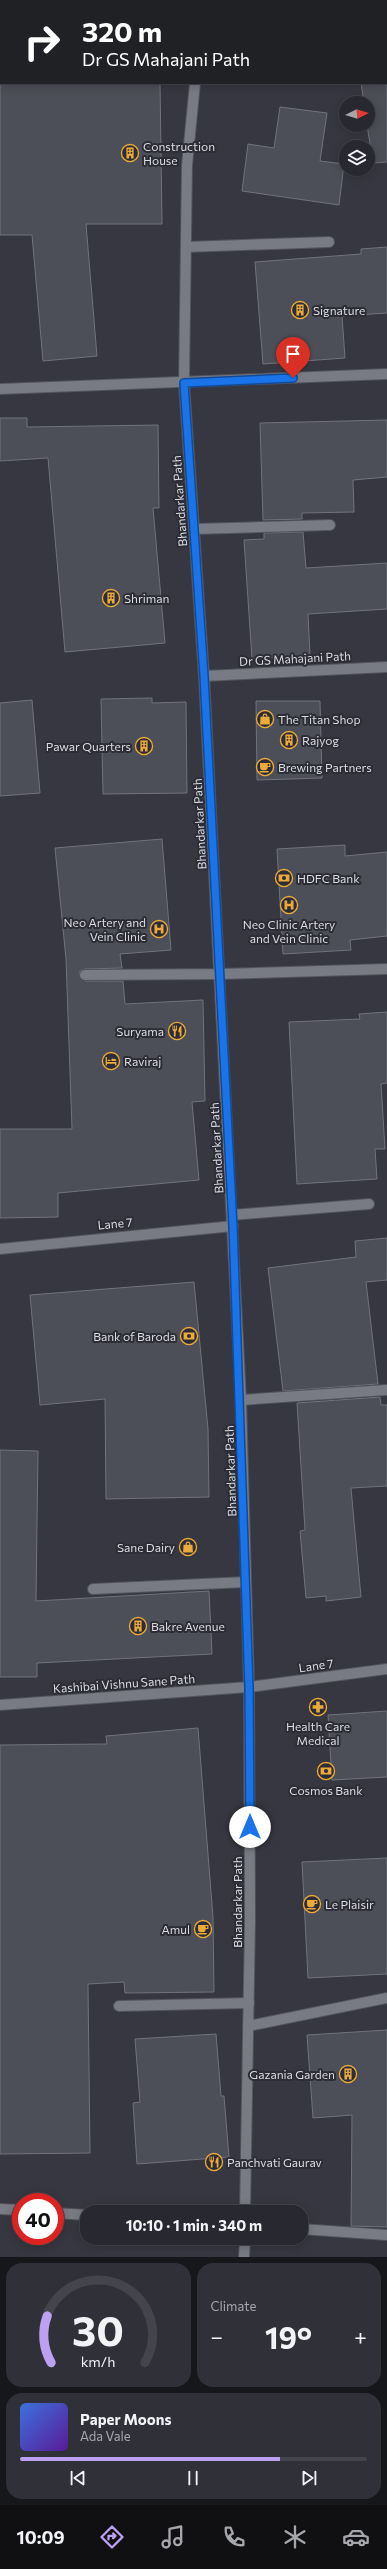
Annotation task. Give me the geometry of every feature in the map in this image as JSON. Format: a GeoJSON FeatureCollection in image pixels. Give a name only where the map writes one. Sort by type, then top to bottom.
{"type":"FeatureCollection","features":[{"type":"Feature","properties":{"kind":"street","name":"Bhandarkar Path"},"geometry":{"type":"LineString","coordinates":[[195,84],[187,165],[184,383],[204,676],[241,1400],[249,1688],[249,2003],[245,2205]]}},
{"type":"Feature","properties":{"kind":"street"},"geometry":{"type":"LineString","coordinates":[[186,247],[330,242]]}},
{"type":"Feature","properties":{"kind":"street"},"geometry":{"type":"LineString","coordinates":[[0,389],[387,374]]}},
{"type":"Feature","properties":{"kind":"street"},"geometry":{"type":"LineString","coordinates":[[194,529],[330,525]]}},
{"type":"Feature","properties":{"kind":"street","name":"Dr GS Mahajani Path"},"geometry":{"type":"LineString","coordinates":[[204,676],[387,667]]}},
{"type":"Feature","properties":{"kind":"street"},"geometry":{"type":"LineString","coordinates":[[85,975],[219,974],[387,969]]}},
{"type":"Feature","properties":{"kind":"street"},"geometry":{"type":"LineString","coordinates":[[232,1215],[369,1204]]}},
{"type":"Feature","properties":{"kind":"street","name":"Lane 7"},"geometry":{"type":"LineString","coordinates":[[0,1248],[233,1226]]}},
{"type":"Feature","properties":{"kind":"street"},"geometry":{"type":"LineString","coordinates":[[241,1400],[386,1390]]}},
{"type":"Feature","properties":{"kind":"street"},"geometry":{"type":"LineString","coordinates":[[93,1589],[246,1582]]}},
{"type":"Feature","properties":{"kind":"street","name":"Lane 7"},"geometry":{"type":"LineString","coordinates":[[249,1688],[387,1669]]}},
{"type":"Feature","properties":{"kind":"street","name":"Kashibai Vishnu Sane Path"},"geometry":{"type":"LineString","coordinates":[[0,1705],[249,1688]]}},
{"type":"Feature","properties":{"kind":"street"},"geometry":{"type":"LineString","coordinates":[[248,2026],[387,1998]]}},
{"type":"Feature","properties":{"kind":"street"},"geometry":{"type":"LineString","coordinates":[[119,2006],[249,2003]]}},
{"type":"Feature","properties":{"kind":"street"},"geometry":{"type":"LineString","coordinates":[[0,2209],[12,2210]]}},
{"type":"Feature","properties":{"kind":"street"},"geometry":{"type":"LineString","coordinates":[[64,2214],[80,2215]]}},
{"type":"Feature","properties":{"kind":"street"},"geometry":{"type":"LineString","coordinates":[[308,2229],[387,2235]]}},
{"type":"Feature","properties":{"kind":"street"},"geometry":{"type":"LineString","coordinates":[[244,2257],[245,2245]]}},
{"type":"Feature","properties":{"kind":"building"},"geometry":{"type":"Polygon","coordinates":[[[0,84],[160,84],[162,224],[86,224],[97,356],[43,361],[32,235],[0,235],[0,84]]]}},
{"type":"Feature","properties":{"kind":"building"},"geometry":{"type":"Polygon","coordinates":[[[361,84],[387,84],[387,162],[375,163],[375,140],[369,140],[368,132],[375,132],[375,96],[363,96],[361,84]]]}},
{"type":"Feature","properties":{"kind":"building"},"geometry":{"type":"Polygon","coordinates":[[[280,107],[327,113],[320,161],[339,163],[339,176],[343,176],[339,205],[242,191],[248,144],[274,148],[280,107]]]}},
{"type":"Feature","properties":{"kind":"building","name":"Signature"},"geometry":{"type":"Polygon","coordinates":[[[387,247],[387,313],[342,316],[345,358],[263,364],[255,262],[361,254],[361,249],[387,247]]]}},
{"type":"Feature","properties":{"kind":"building"},"geometry":{"type":"Polygon","coordinates":[[[0,418],[27,418],[27,427],[158,425],[159,508],[153,508],[165,643],[65,652],[48,458],[0,461],[0,418]]]}},
{"type":"Feature","properties":{"kind":"building"},"geometry":{"type":"Polygon","coordinates":[[[387,420],[387,477],[353,480],[354,512],[302,513],[302,519],[263,520],[260,423],[387,420]]]}},
{"type":"Feature","properties":{"kind":"building"},"geometry":{"type":"Polygon","coordinates":[[[303,532],[306,568],[387,563],[387,609],[308,614],[310,655],[252,659],[244,540],[264,539],[264,533],[303,532]]]}},
{"type":"Feature","properties":{"kind":"building","name":"Pawar Quarters"},"geometry":{"type":"Polygon","coordinates":[[[152,698],[152,703],[186,702],[187,793],[103,794],[101,699],[152,698]]]}},
{"type":"Feature","properties":{"kind":"building"},"geometry":{"type":"Polygon","coordinates":[[[32,700],[40,793],[0,796],[0,703],[32,700]]]}},
{"type":"Feature","properties":{"kind":"building","name":"Rajyog"},"geometry":{"type":"Polygon","coordinates":[[[256,701],[320,701],[322,778],[257,780],[256,701]]]}},
{"type":"Feature","properties":{"kind":"building"},"geometry":{"type":"Polygon","coordinates":[[[162,839],[171,950],[120,954],[122,968],[85,969],[80,971],[79,975],[85,981],[123,981],[125,1004],[203,1000],[205,1101],[192,1102],[199,1180],[58,1193],[58,1217],[0,1218],[0,1129],[72,1129],[66,959],[55,848],[162,839]]]}},
{"type":"Feature","properties":{"kind":"building"},"geometry":{"type":"Polygon","coordinates":[[[345,845],[345,856],[387,852],[387,936],[350,940],[351,950],[283,954],[277,849],[345,845]]]}},
{"type":"Feature","properties":{"kind":"building"},"geometry":{"type":"Polygon","coordinates":[[[387,1012],[387,1083],[381,1084],[385,1149],[375,1149],[377,1179],[297,1184],[289,1022],[360,1019],[359,1014],[387,1012]]]}},
{"type":"Feature","properties":{"kind":"building"},"geometry":{"type":"Polygon","coordinates":[[[387,1238],[387,1280],[366,1282],[378,1384],[283,1391],[268,1268],[356,1257],[355,1241],[387,1238]]]}},
{"type":"Feature","properties":{"kind":"building"},"geometry":{"type":"Polygon","coordinates":[[[194,1282],[208,1429],[209,1497],[106,1499],[105,1399],[40,1405],[30,1295],[194,1282]]]}},
{"type":"Feature","properties":{"kind":"building"},"geometry":{"type":"Polygon","coordinates":[[[380,1397],[381,1405],[387,1405],[387,1486],[351,1488],[361,1597],[326,1601],[326,1596],[306,1598],[300,1531],[305,1530],[297,1403],[380,1397]]]}},
{"type":"Feature","properties":{"kind":"building"},"geometry":{"type":"Polygon","coordinates":[[[0,1450],[38,1451],[36,1601],[209,1591],[212,1654],[37,1663],[37,1677],[0,1677],[0,1450]]]}},
{"type":"Feature","properties":{"kind":"building"},"geometry":{"type":"Polygon","coordinates":[[[387,1711],[387,1777],[332,1780],[328,1715],[387,1711]]]}},
{"type":"Feature","properties":{"kind":"building"},"geometry":{"type":"Polygon","coordinates":[[[198,1728],[213,1917],[214,1992],[125,1993],[124,1982],[88,1984],[90,2153],[0,2154],[0,1745],[107,1744],[106,1736],[198,1728]]]}},
{"type":"Feature","properties":{"kind":"building"},"geometry":{"type":"Polygon","coordinates":[[[387,1858],[387,1974],[308,1978],[302,1862],[387,1858]]]}},
{"type":"Feature","properties":{"kind":"building","name":"Gazania Garden"},"geometry":{"type":"Polygon","coordinates":[[[387,2030],[387,2227],[351,2226],[352,2115],[313,2118],[307,2035],[387,2030]]]}},
{"type":"Feature","properties":{"kind":"building"},"geometry":{"type":"Polygon","coordinates":[[[216,2034],[221,2096],[224,2096],[229,2157],[137,2164],[133,2103],[140,2102],[135,2039],[216,2034]]]}},
{"type":"Feature","properties":{"kind":"place","name":"Construction House"},"geometry":{"type":"Point","coordinates":[130,153]}},
{"type":"Feature","properties":{"kind":"place","name":"Signature"},"geometry":{"type":"Point","coordinates":[300,310]}},
{"type":"Feature","properties":{"kind":"place","name":"Shriman"},"geometry":{"type":"Point","coordinates":[111,598]}},
{"type":"Feature","properties":{"kind":"place","name":"The Titan Shop"},"geometry":{"type":"Point","coordinates":[265,719]}},
{"type":"Feature","properties":{"kind":"place","name":"Rajyog"},"geometry":{"type":"Point","coordinates":[289,740]}},
{"type":"Feature","properties":{"kind":"place","name":"Pawar Quarters"},"geometry":{"type":"Point","coordinates":[144,746]}},
{"type":"Feature","properties":{"kind":"place","name":"Brewing Partners"},"geometry":{"type":"Point","coordinates":[265,767]}},
{"type":"Feature","properties":{"kind":"place","name":"HDFC Bank"},"geometry":{"type":"Point","coordinates":[284,878]}},
{"type":"Feature","properties":{"kind":"place","name":"Neo Clinic Artery and Vein Clinic"},"geometry":{"type":"Point","coordinates":[289,905]}},
{"type":"Feature","properties":{"kind":"place","name":"Neo Artery and Vein Clinic"},"geometry":{"type":"Point","coordinates":[159,929]}},
{"type":"Feature","properties":{"kind":"place","name":"Suryama"},"geometry":{"type":"Point","coordinates":[177,1031]}},
{"type":"Feature","properties":{"kind":"place","name":"Raviraj"},"geometry":{"type":"Point","coordinates":[111,1061]}},
{"type":"Feature","properties":{"kind":"place","name":"Bank of Baroda"},"geometry":{"type":"Point","coordinates":[189,1336]}},
{"type":"Feature","properties":{"kind":"place","name":"Sane Dairy"},"geometry":{"type":"Point","coordinates":[188,1547]}},
{"type":"Feature","properties":{"kind":"place","name":"Bakre Avenue"},"geometry":{"type":"Point","coordinates":[138,1626]}},
{"type":"Feature","properties":{"kind":"place","name":"Health Care Medical"},"geometry":{"type":"Point","coordinates":[318,1707]}},
{"type":"Feature","properties":{"kind":"place","name":"Cosmos Bank"},"geometry":{"type":"Point","coordinates":[326,1771]}},
{"type":"Feature","properties":{"kind":"place","name":"Le Plaisir"},"geometry":{"type":"Point","coordinates":[312,1904]}},
{"type":"Feature","properties":{"kind":"place","name":"Amul"},"geometry":{"type":"Point","coordinates":[203,1929]}},
{"type":"Feature","properties":{"kind":"place","name":"Gazania Garden"},"geometry":{"type":"Point","coordinates":[348,2074]}},
{"type":"Feature","properties":{"kind":"place","name":"Panchvati Gaurav"},"geometry":{"type":"Point","coordinates":[214,2162]}},
{"type":"Feature","properties":{"kind":"route"},"geometry":{"type":"LineString","coordinates":[[250,1827],[249,1688],[241,1400],[204,676],[184,383],[293,378]]}}]}
